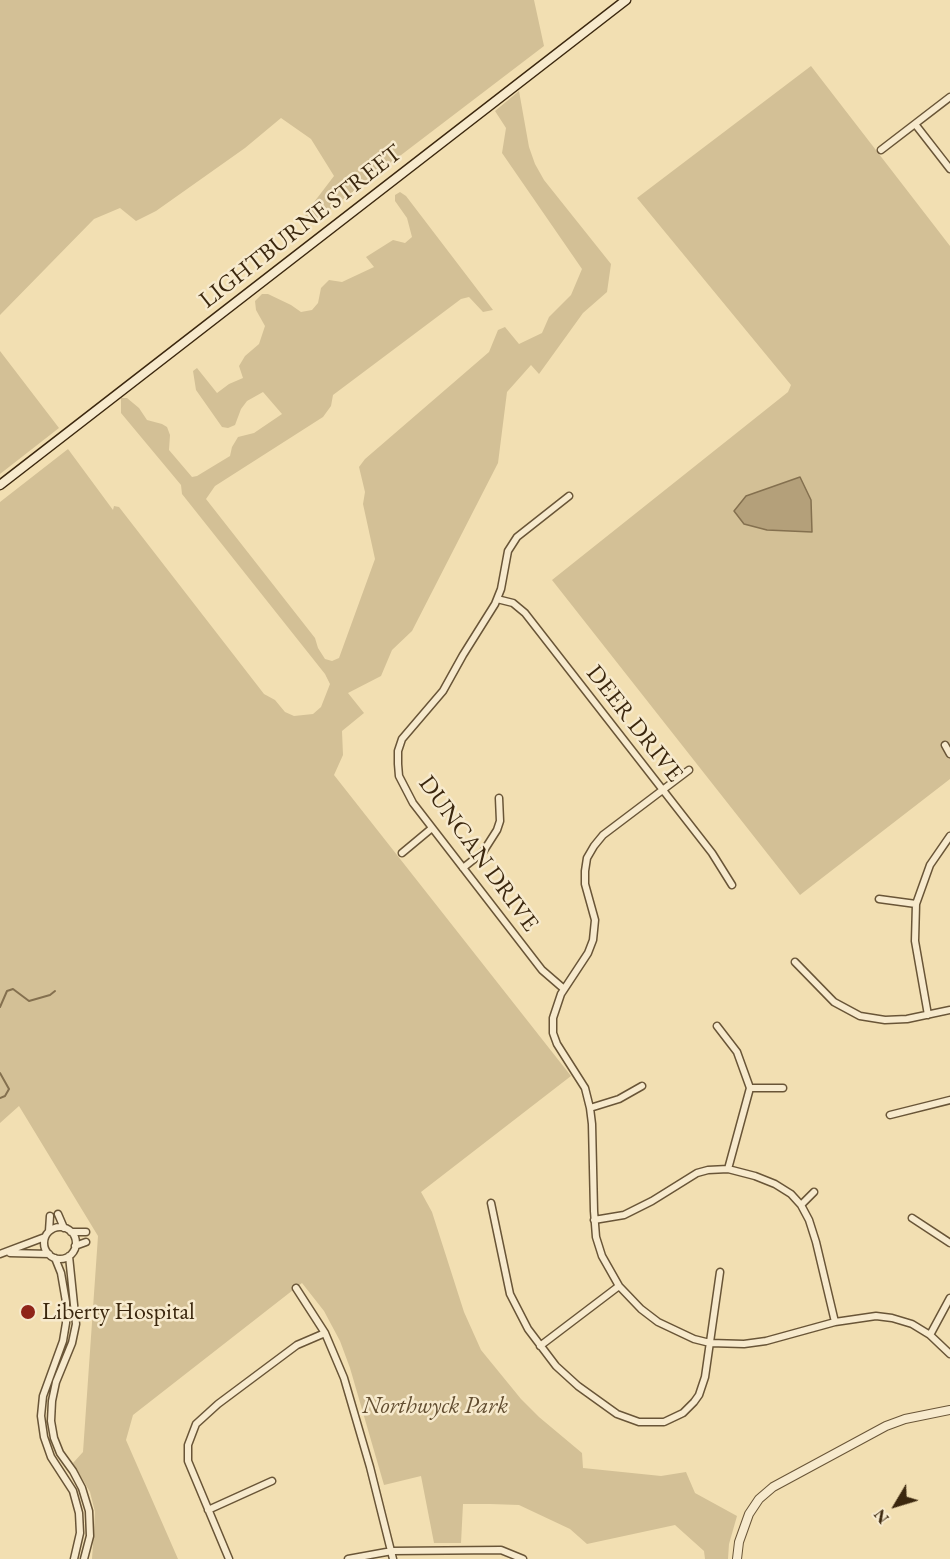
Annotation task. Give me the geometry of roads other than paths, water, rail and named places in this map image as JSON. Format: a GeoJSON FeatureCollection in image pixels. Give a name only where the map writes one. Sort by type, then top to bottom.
{"type":"FeatureCollection","features":[{"type":"Feature","properties":{"kind":"main road","name":"LIGHTBURNE STREET"},"geometry":{"type":"LineString","coordinates":[[0,484],[626,0]]}},
{"type":"Feature","properties":{"kind":"street"},"geometry":{"type":"LineString","coordinates":[[881,150],[950,97]]}},
{"type":"Feature","properties":{"kind":"street"},"geometry":{"type":"LineString","coordinates":[[915,124],[950,169]]}},
{"type":"Feature","properties":{"kind":"street","name":"DUNCAN DRIVE"},"geometry":{"type":"LineString","coordinates":[[564,989],[542,970],[404,789],[399,776],[398,751],[402,739],[451,679],[497,599],[508,551],[517,537],[569,496]]}},
{"type":"Feature","properties":{"kind":"street","name":"DEER DRIVE"},"geometry":{"type":"LineString","coordinates":[[497,599],[513,603],[525,613],[712,854],[732,885]]}},
{"type":"Feature","properties":{"kind":"street"},"geometry":{"type":"LineString","coordinates":[[945,745],[950,754]]}},
{"type":"Feature","properties":{"kind":"street"},"geometry":{"type":"LineString","coordinates":[[689,770],[603,835],[594,846],[585,871],[585,884],[595,920],[593,940],[588,953],[564,989],[556,1005],[553,1018],[553,1033],[557,1044],[585,1088],[590,1108],[594,1220],[602,1256],[619,1286],[640,1309],[675,1331],[710,1343],[761,1342],[866,1316],[892,1318],[912,1324],[930,1335],[950,1354]]}},
{"type":"Feature","properties":{"kind":"street"},"geometry":{"type":"LineString","coordinates":[[463,868],[483,852],[494,836],[500,821],[499,798]]}},
{"type":"Feature","properties":{"kind":"street"},"geometry":{"type":"LineString","coordinates":[[402,852],[432,828]]}},
{"type":"Feature","properties":{"kind":"street"},"geometry":{"type":"LineString","coordinates":[[928,1015],[915,941],[916,904],[930,865],[950,836]]}},
{"type":"Feature","properties":{"kind":"street"},"geometry":{"type":"LineString","coordinates":[[879,899],[916,904]]}},
{"type":"Feature","properties":{"kind":"street"},"geometry":{"type":"LineString","coordinates":[[795,962],[834,1002],[860,1016],[896,1020],[950,1010]]}},
{"type":"Feature","properties":{"kind":"street"},"geometry":{"type":"LineString","coordinates":[[717,1026],[737,1052],[750,1088],[728,1169]]}},
{"type":"Feature","properties":{"kind":"street"},"geometry":{"type":"LineString","coordinates":[[590,1108],[619,1100],[642,1086]]}},
{"type":"Feature","properties":{"kind":"street"},"geometry":{"type":"LineString","coordinates":[[750,1088],[783,1088]]}},
{"type":"Feature","properties":{"kind":"street"},"geometry":{"type":"LineString","coordinates":[[890,1115],[950,1100]]}},
{"type":"Feature","properties":{"kind":"street"},"geometry":{"type":"LineString","coordinates":[[594,1220],[624,1215],[652,1201],[697,1173],[728,1169],[775,1184],[801,1205],[816,1242],[836,1322]]}},
{"type":"Feature","properties":{"kind":"street"},"geometry":{"type":"LineString","coordinates":[[801,1205],[814,1192]]}},
{"type":"Feature","properties":{"kind":"street"},"geometry":{"type":"LineString","coordinates":[[490,1203],[510,1294],[517,1311],[556,1366],[603,1406],[630,1419],[648,1423],[664,1422],[683,1413],[694,1402],[705,1377],[720,1272]]}},
{"type":"Feature","properties":{"kind":"street"},"geometry":{"type":"LineString","coordinates":[[58,1214],[64,1228]]}},
{"type":"Feature","properties":{"kind":"street"},"geometry":{"type":"LineString","coordinates":[[50,1216],[45,1247],[55,1258],[61,1273],[66,1302],[66,1323],[63,1341],[43,1396],[41,1416],[44,1437],[51,1457],[73,1491],[79,1513],[80,1533],[74,1559]]}},
{"type":"Feature","properties":{"kind":"street"},"geometry":{"type":"LineString","coordinates":[[912,1218],[950,1243]]}},
{"type":"Feature","properties":{"kind":"street"},"geometry":{"type":"LineString","coordinates":[[49,1231],[58,1227],[64,1228],[75,1238],[75,1246],[69,1256],[76,1324],[72,1343],[56,1382],[51,1421],[60,1453],[73,1471],[89,1511],[90,1536],[84,1559]]}},
{"type":"Feature","properties":{"kind":"street"},"geometry":{"type":"LineString","coordinates":[[71,1232],[86,1232]]}},
{"type":"Feature","properties":{"kind":"street"},"geometry":{"type":"LineString","coordinates":[[3,1253],[45,1237]]}},
{"type":"Feature","properties":{"kind":"street"},"geometry":{"type":"LineString","coordinates":[[75,1246],[86,1242]]}},
{"type":"Feature","properties":{"kind":"street"},"geometry":{"type":"LineString","coordinates":[[3,1253],[49,1254]]}},
{"type":"Feature","properties":{"kind":"street"},"geometry":{"type":"LineString","coordinates":[[55,1258],[69,1256]]}},
{"type":"Feature","properties":{"kind":"street"},"geometry":{"type":"LineString","coordinates":[[540,1346],[619,1286]]}},
{"type":"Feature","properties":{"kind":"street"},"geometry":{"type":"LineString","coordinates":[[296,1288],[325,1333],[344,1378],[393,1559]]}},
{"type":"Feature","properties":{"kind":"street"},"geometry":{"type":"LineString","coordinates":[[930,1335],[950,1298]]}},
{"type":"Feature","properties":{"kind":"street"},"geometry":{"type":"LineString","coordinates":[[229,1559],[188,1461],[188,1445],[196,1424],[218,1404],[297,1345],[325,1333]]}},
{"type":"Feature","properties":{"kind":"street"},"geometry":{"type":"LineString","coordinates":[[737,1555],[741,1533],[749,1514],[759,1499],[773,1487],[886,1426],[905,1419],[950,1410]]}},
{"type":"Feature","properties":{"kind":"street"},"geometry":{"type":"LineString","coordinates":[[208,1510],[272,1481]]}},
{"type":"Feature","properties":{"kind":"street"},"geometry":{"type":"LineString","coordinates":[[348,1559],[392,1551],[501,1550],[523,1559]]}},
{"type":"Feature","properties":{"kind":"waterway"},"geometry":{"type":"LineString","coordinates":[[0,1007],[7,991],[13,989],[29,1001],[50,995],[55,991]]}},
{"type":"Feature","properties":{"kind":"waterway"},"geometry":{"type":"LineString","coordinates":[[0,1073],[9,1089],[5,1096],[0,1098]]}},
{"type":"Feature","properties":{"kind":"place","name":"Liberty Hospital"},"geometry":{"type":"Point","coordinates":[28,1312]}},
{"type":"Feature","properties":{"kind":"park label","name":"Northwyck Park"},"geometry":{"type":"Point","coordinates":[435,1406]}}]}
